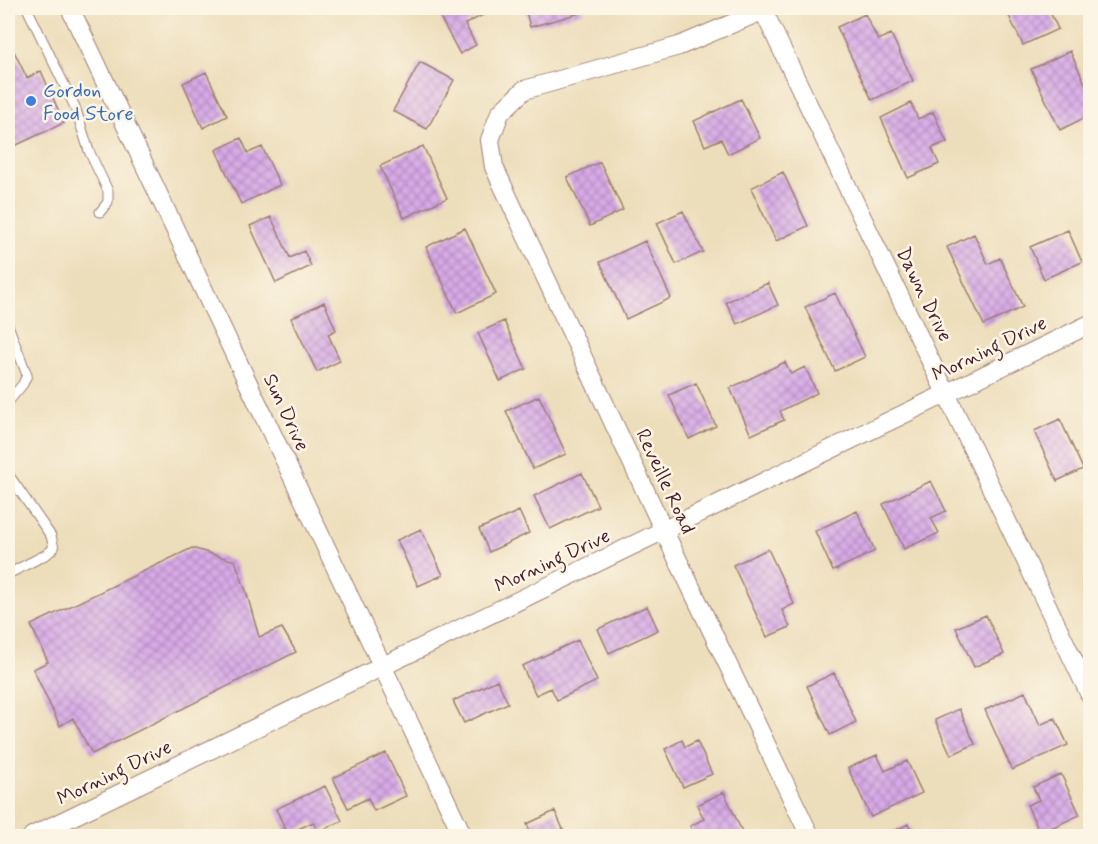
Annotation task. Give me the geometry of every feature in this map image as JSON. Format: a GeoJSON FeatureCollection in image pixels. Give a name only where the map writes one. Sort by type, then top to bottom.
{"type":"FeatureCollection","features":[{"type":"Feature","properties":{"kind":"street","name":"Sun Drive"},"geometry":{"type":"LineString","coordinates":[[70,8],[463,837]]}},
{"type":"Feature","properties":{"kind":"street","name":"Reveille Road"},"geometry":{"type":"LineString","coordinates":[[766,9],[679,46],[524,90],[500,112],[490,140],[495,167],[664,531],[810,837]]}},
{"type":"Feature","properties":{"kind":"street","name":"Dawn Drive"},"geometry":{"type":"LineString","coordinates":[[766,9],[1090,695]]}},
{"type":"Feature","properties":{"kind":"street","name":"Morning Drive"},"geometry":{"type":"LineString","coordinates":[[32,837],[1090,324]]}},
{"type":"Feature","properties":{"kind":"lane"},"geometry":{"type":"LineString","coordinates":[[27,8],[75,107],[89,151],[108,191],[108,202],[100,212]]}},
{"type":"Feature","properties":{"kind":"lane"},"geometry":{"type":"LineString","coordinates":[[8,325],[27,375],[23,384],[8,402]]}},
{"type":"Feature","properties":{"kind":"lane"},"geometry":{"type":"LineString","coordinates":[[8,474],[51,536],[54,548],[8,574]]}},
{"type":"Feature","properties":{"kind":"building"},"geometry":{"type":"Polygon","coordinates":[[[435,8],[497,8],[465,24],[476,45],[460,54],[435,8]]]}},
{"type":"Feature","properties":{"kind":"building"},"geometry":{"type":"Polygon","coordinates":[[[525,8],[583,8],[584,12],[530,27],[525,8]]]}},
{"type":"Feature","properties":{"kind":"building"},"geometry":{"type":"Polygon","coordinates":[[[1005,8],[1048,8],[1058,29],[1023,45],[1005,8]]]}},
{"type":"Feature","properties":{"kind":"building"},"geometry":{"type":"Polygon","coordinates":[[[865,14],[878,40],[891,34],[913,81],[872,100],[837,27],[865,14]]]}},
{"type":"Feature","properties":{"kind":"building","name":"Gordon Food Store"},"geometry":{"type":"Polygon","coordinates":[[[8,39],[27,78],[41,71],[64,123],[8,149],[8,39]]]}},
{"type":"Feature","properties":{"kind":"building"},"geometry":{"type":"Polygon","coordinates":[[[1070,51],[1090,94],[1090,115],[1060,130],[1031,69],[1070,51]]]}},
{"type":"Feature","properties":{"kind":"building"},"geometry":{"type":"Polygon","coordinates":[[[420,62],[454,80],[427,129],[393,111],[420,62]]]}},
{"type":"Feature","properties":{"kind":"building"},"geometry":{"type":"Polygon","coordinates":[[[206,72],[227,116],[203,128],[183,83],[206,72]]]}},
{"type":"Feature","properties":{"kind":"building"},"geometry":{"type":"Polygon","coordinates":[[[741,99],[760,138],[728,154],[721,139],[705,146],[694,121],[741,99]]]}},
{"type":"Feature","properties":{"kind":"building"},"geometry":{"type":"Polygon","coordinates":[[[911,103],[918,119],[933,112],[947,142],[932,148],[939,164],[908,178],[881,118],[911,103]]]}},
{"type":"Feature","properties":{"kind":"building"},"geometry":{"type":"Polygon","coordinates":[[[241,138],[248,153],[262,147],[280,185],[241,204],[216,150],[241,138]]]}},
{"type":"Feature","properties":{"kind":"building"},"geometry":{"type":"Polygon","coordinates":[[[423,146],[447,198],[404,218],[380,166],[423,146]]]}},
{"type":"Feature","properties":{"kind":"building"},"geometry":{"type":"Polygon","coordinates":[[[600,162],[623,210],[590,226],[567,177],[600,162]]]}},
{"type":"Feature","properties":{"kind":"building"},"geometry":{"type":"Polygon","coordinates":[[[783,172],[808,226],[776,241],[751,188],[783,172]]]}},
{"type":"Feature","properties":{"kind":"building"},"geometry":{"type":"Polygon","coordinates":[[[683,211],[703,252],[676,264],[657,223],[683,211]]]}},
{"type":"Feature","properties":{"kind":"building"},"geometry":{"type":"Polygon","coordinates":[[[271,217],[290,258],[304,251],[311,266],[276,283],[250,226],[271,217]]]}},
{"type":"Feature","properties":{"kind":"building"},"geometry":{"type":"Polygon","coordinates":[[[465,228],[496,294],[457,313],[426,247],[465,228]]]}},
{"type":"Feature","properties":{"kind":"building"},"geometry":{"type":"Polygon","coordinates":[[[1068,230],[1082,262],[1044,279],[1030,247],[1068,230]]]}},
{"type":"Feature","properties":{"kind":"building"},"geometry":{"type":"Polygon","coordinates":[[[974,234],[988,264],[1000,258],[1023,307],[984,325],[947,247],[974,234]]]}},
{"type":"Feature","properties":{"kind":"building"},"geometry":{"type":"Polygon","coordinates":[[[645,241],[671,298],[626,319],[600,262],[645,241]]]}},
{"type":"Feature","properties":{"kind":"building"},"geometry":{"type":"Polygon","coordinates":[[[768,283],[778,305],[737,324],[726,302],[768,283]]]}},
{"type":"Feature","properties":{"kind":"building"},"geometry":{"type":"Polygon","coordinates":[[[835,293],[865,357],[835,371],[805,307],[835,293]]]}},
{"type":"Feature","properties":{"kind":"building"},"geometry":{"type":"Polygon","coordinates":[[[324,302],[336,330],[328,334],[340,361],[317,372],[291,318],[324,302]]]}},
{"type":"Feature","properties":{"kind":"building"},"geometry":{"type":"Polygon","coordinates":[[[504,321],[526,369],[500,381],[478,333],[504,321]]]}},
{"type":"Feature","properties":{"kind":"building"},"geometry":{"type":"Polygon","coordinates":[[[785,362],[791,374],[805,367],[817,393],[780,411],[784,420],[751,435],[730,388],[785,362]]]}},
{"type":"Feature","properties":{"kind":"building"},"geometry":{"type":"Polygon","coordinates":[[[696,383],[716,426],[689,439],[669,395],[696,383]]]}},
{"type":"Feature","properties":{"kind":"building"},"geometry":{"type":"Polygon","coordinates":[[[539,396],[566,454],[533,469],[506,411],[539,396]]]}},
{"type":"Feature","properties":{"kind":"building"},"geometry":{"type":"Polygon","coordinates":[[[1060,419],[1083,469],[1057,481],[1034,431],[1060,419]]]}},
{"type":"Feature","properties":{"kind":"building"},"geometry":{"type":"Polygon","coordinates":[[[582,473],[598,506],[550,529],[534,496],[582,473]]]}},
{"type":"Feature","properties":{"kind":"building"},"geometry":{"type":"Polygon","coordinates":[[[931,481],[946,511],[931,518],[939,533],[904,549],[883,504],[931,481]]]}},
{"type":"Feature","properties":{"kind":"building"},"geometry":{"type":"Polygon","coordinates":[[[519,511],[529,533],[489,552],[479,529],[519,511]]]}},
{"type":"Feature","properties":{"kind":"building"},"geometry":{"type":"Polygon","coordinates":[[[857,511],[875,551],[833,571],[815,531],[857,511]]]}},
{"type":"Feature","properties":{"kind":"building"},"geometry":{"type":"Polygon","coordinates":[[[421,529],[443,575],[418,586],[397,540],[421,529]]]}},
{"type":"Feature","properties":{"kind":"building"},"geometry":{"type":"Polygon","coordinates":[[[192,548],[235,561],[259,637],[282,628],[296,652],[92,754],[73,718],[60,726],[33,669],[48,662],[31,625],[192,548]]]}},
{"type":"Feature","properties":{"kind":"building"},"geometry":{"type":"Polygon","coordinates":[[[768,549],[794,604],[782,610],[790,627],[767,637],[733,565],[768,549]]]}},
{"type":"Feature","properties":{"kind":"building"},"geometry":{"type":"Polygon","coordinates":[[[647,606],[658,630],[609,653],[598,629],[647,606]]]}},
{"type":"Feature","properties":{"kind":"building"},"geometry":{"type":"Polygon","coordinates":[[[986,615],[1004,654],[974,667],[956,628],[986,615]]]}},
{"type":"Feature","properties":{"kind":"building"},"geometry":{"type":"Polygon","coordinates":[[[578,640],[597,681],[557,700],[551,688],[536,695],[522,666],[578,640]]]}},
{"type":"Feature","properties":{"kind":"building"},"geometry":{"type":"Polygon","coordinates":[[[834,673],[856,722],[830,735],[807,686],[834,673]]]}},
{"type":"Feature","properties":{"kind":"building"},"geometry":{"type":"Polygon","coordinates":[[[497,680],[508,703],[464,723],[453,701],[497,680]]]}},
{"type":"Feature","properties":{"kind":"building"},"geometry":{"type":"Polygon","coordinates":[[[1025,692],[1040,725],[1055,718],[1068,745],[1012,770],[985,710],[1025,692]]]}},
{"type":"Feature","properties":{"kind":"building"},"geometry":{"type":"Polygon","coordinates":[[[959,709],[975,744],[951,755],[935,720],[959,709]]]}},
{"type":"Feature","properties":{"kind":"building"},"geometry":{"type":"Polygon","coordinates":[[[682,740],[685,747],[697,741],[712,774],[683,787],[665,749],[682,740]]]}},
{"type":"Feature","properties":{"kind":"building"},"geometry":{"type":"Polygon","coordinates":[[[386,753],[406,796],[374,811],[368,798],[348,808],[333,778],[386,753]]]}},
{"type":"Feature","properties":{"kind":"building"},"geometry":{"type":"Polygon","coordinates":[[[877,755],[885,771],[907,761],[922,793],[871,817],[848,768],[877,755]]]}},
{"type":"Feature","properties":{"kind":"building"},"geometry":{"type":"Polygon","coordinates":[[[1061,774],[1080,815],[1040,833],[1027,805],[1039,800],[1033,787],[1061,774]]]}},
{"type":"Feature","properties":{"kind":"building"},"geometry":{"type":"Polygon","coordinates":[[[325,786],[342,821],[318,832],[313,822],[288,834],[276,809],[325,786]]]}},
{"type":"Feature","properties":{"kind":"building"},"geometry":{"type":"Polygon","coordinates":[[[724,792],[744,836],[695,836],[690,826],[704,819],[697,805],[724,792]]]}},
{"type":"Feature","properties":{"kind":"building"},"geometry":{"type":"Polygon","coordinates":[[[555,811],[566,836],[532,836],[527,824],[555,811]]]}},
{"type":"Feature","properties":{"kind":"building"},"geometry":{"type":"Polygon","coordinates":[[[908,824],[915,836],[887,835],[908,824]]]}},
{"type":"Feature","properties":{"kind":"place","name":"Gordon Food Store"},"geometry":{"type":"Point","coordinates":[31,101]}}]}
